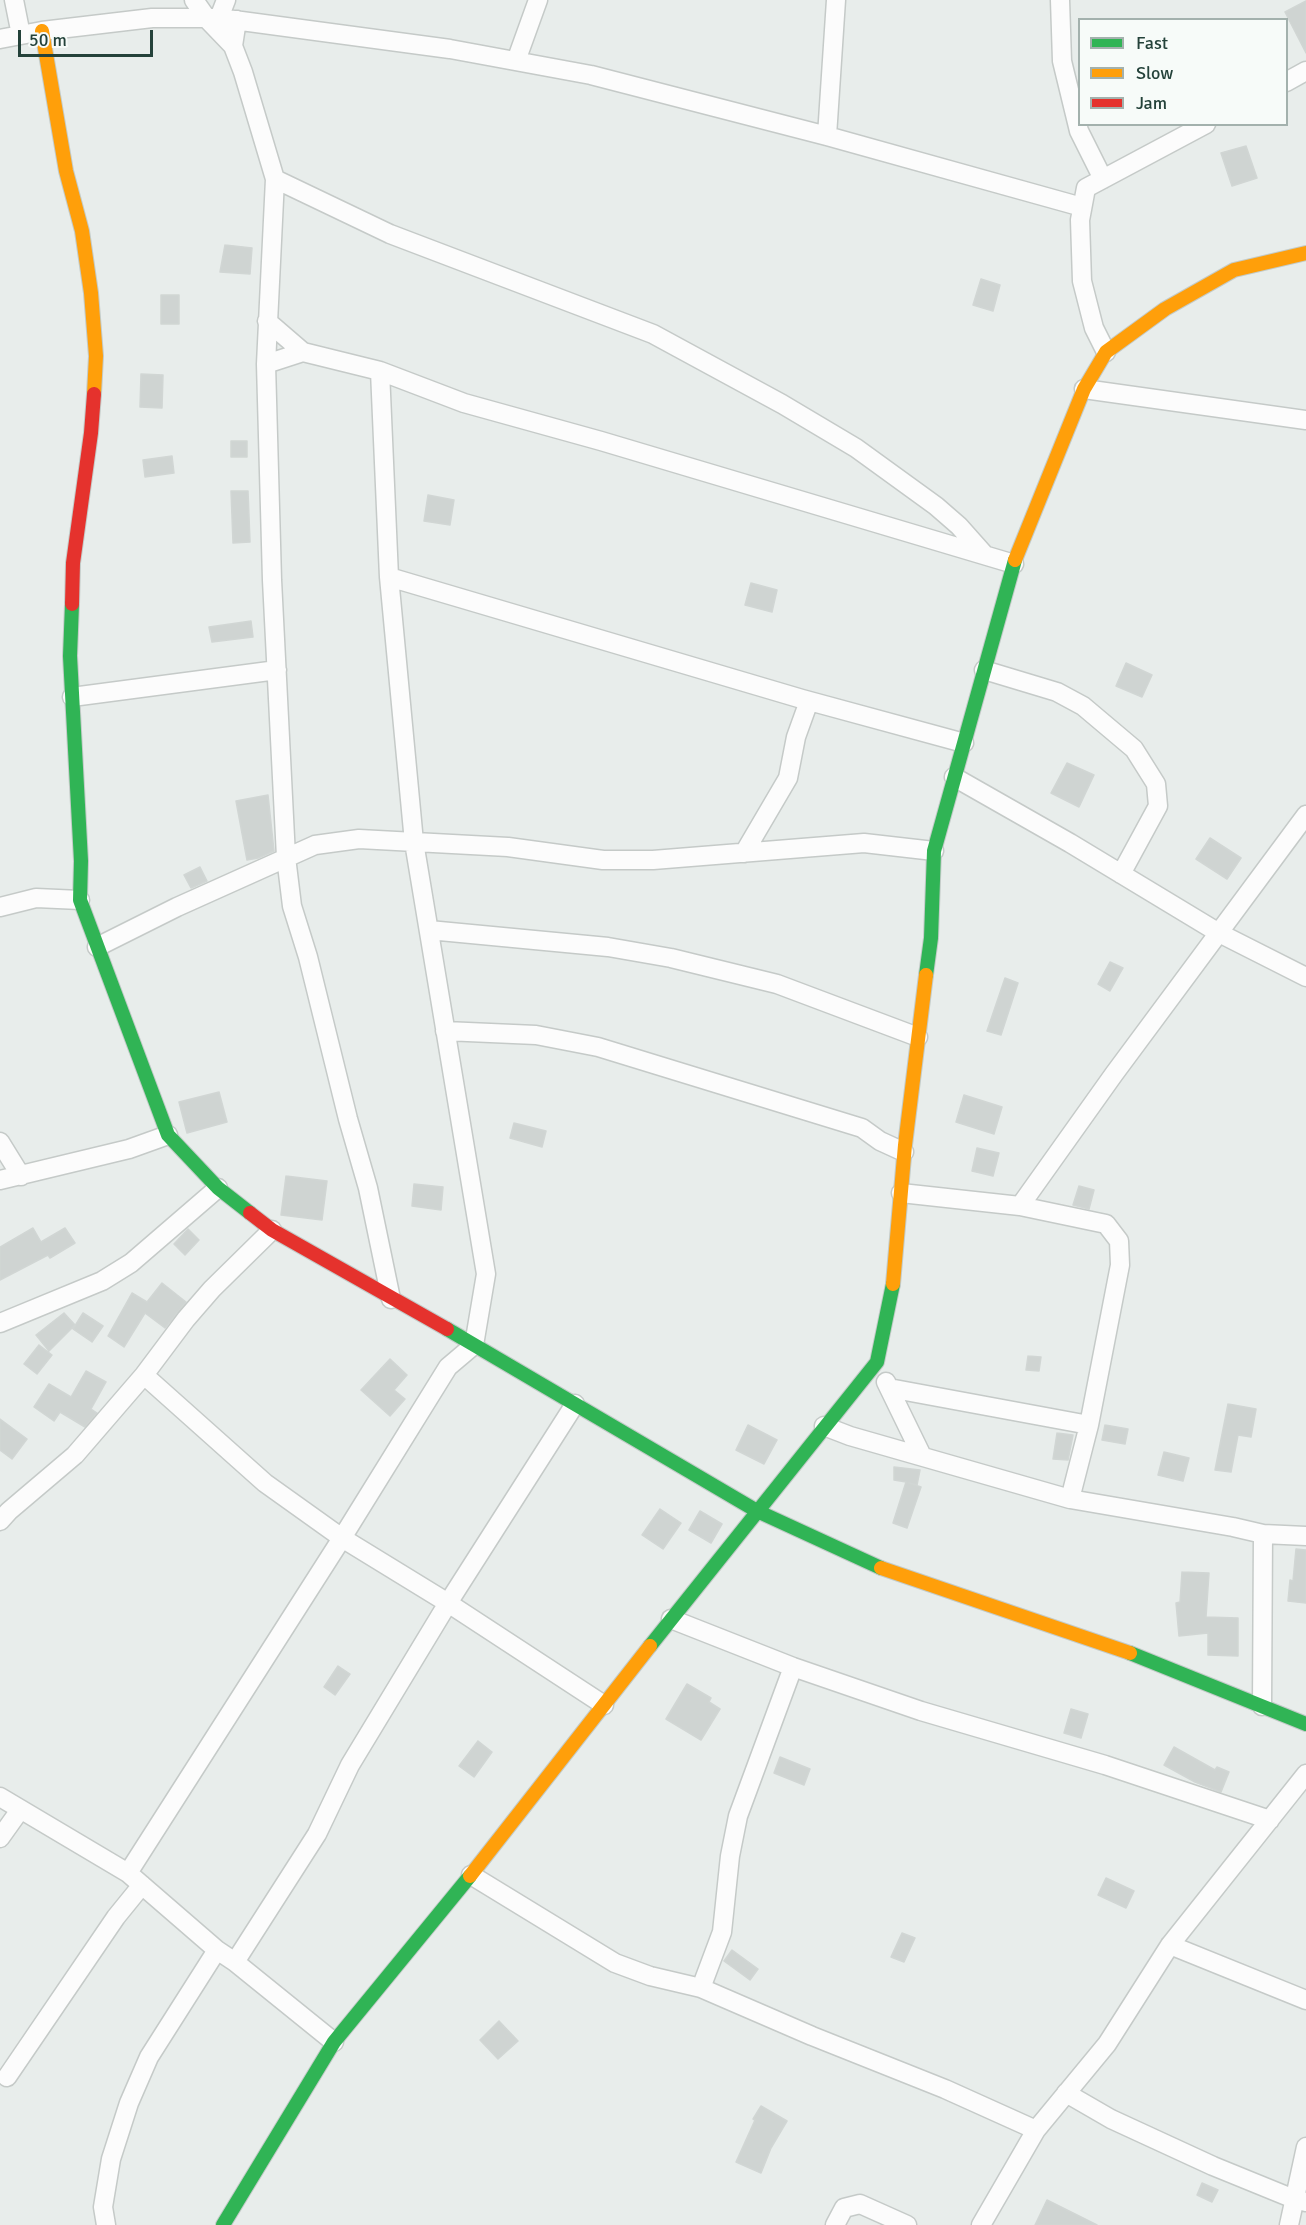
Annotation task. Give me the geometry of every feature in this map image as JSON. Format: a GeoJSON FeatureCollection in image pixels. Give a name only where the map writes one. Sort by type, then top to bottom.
{"type":"FeatureCollection","features":[{"type":"Feature","properties":{"kind":"street"},"geometry":{"type":"LineString","coordinates":[[14,0],[21,35]]}},
{"type":"Feature","properties":{"kind":"street"},"geometry":{"type":"LineString","coordinates":[[194,0],[221,19],[243,72],[275,179],[266,364],[272,580],[286,857],[292,906],[308,957],[348,1119],[368,1188],[391,1299]]}},
{"type":"Feature","properties":{"kind":"street"},"geometry":{"type":"LineString","coordinates":[[226,0],[221,19],[233,46]]}},
{"type":"Feature","properties":{"kind":"street"},"geometry":{"type":"LineString","coordinates":[[516,61],[538,0]]}},
{"type":"Feature","properties":{"kind":"street"},"geometry":{"type":"LineString","coordinates":[[827,136],[836,0]]}},
{"type":"Feature","properties":{"kind":"street"},"geometry":{"type":"LineString","coordinates":[[1060,0],[1062,61],[1079,131],[1103,179]]}},
{"type":"Feature","properties":{"kind":"street"},"geometry":{"type":"LineString","coordinates":[[0,39],[42,31],[152,18],[221,19],[450,49],[591,75],[827,136],[1083,207]]}},
{"type":"Feature","properties":{"kind":"street"},"geometry":{"type":"LineString","coordinates":[[42,31],[66,171],[82,231],[91,293],[96,356],[91,433],[73,563],[70,656],[81,861],[80,900],[168,1135],[218,1188],[272,1230],[757,1511],[874,1566],[1153,1661],[1306,1724]]}},
{"type":"Feature","properties":{"kind":"street"},"geometry":{"type":"LineString","coordinates":[[1288,81],[1306,71]]}},
{"type":"Feature","properties":{"kind":"street"},"geometry":{"type":"LineString","coordinates":[[1106,352],[1095,328],[1082,281],[1080,220],[1086,188],[1202,126]]}},
{"type":"Feature","properties":{"kind":"street"},"geometry":{"type":"LineString","coordinates":[[275,179],[390,234],[653,334],[782,404],[856,448],[936,506],[959,526],[983,553]]}},
{"type":"Feature","properties":{"kind":"street"},"geometry":{"type":"LineString","coordinates":[[229,2223],[334,2042],[471,1875],[671,1619],[877,1362],[891,1301],[904,1152],[931,938],[934,851],[1014,564],[1084,389],[1106,352],[1165,309],[1234,270],[1306,253]]}},
{"type":"Feature","properties":{"kind":"street"},"geometry":{"type":"LineString","coordinates":[[267,321],[303,352],[380,371],[464,403],[983,553],[1014,564]]}},
{"type":"Feature","properties":{"kind":"street"},"geometry":{"type":"LineString","coordinates":[[266,364],[303,352]]}},
{"type":"Feature","properties":{"kind":"street"},"geometry":{"type":"LineString","coordinates":[[128,1873],[342,1538],[448,1367],[474,1345],[486,1274],[414,842],[389,577],[380,371]]}},
{"type":"Feature","properties":{"kind":"street"},"geometry":{"type":"LineString","coordinates":[[1084,389],[1306,420]]}},
{"type":"Feature","properties":{"kind":"street"},"geometry":{"type":"LineString","coordinates":[[389,577],[809,701],[964,742]]}},
{"type":"Feature","properties":{"kind":"street"},"geometry":{"type":"LineString","coordinates":[[72,697],[277,670]]}},
{"type":"Feature","properties":{"kind":"street"},"geometry":{"type":"LineString","coordinates":[[984,670],[1066,696],[1083,706],[1134,749],[1156,784],[1158,806],[1121,874]]}},
{"type":"Feature","properties":{"kind":"street"},"geometry":{"type":"LineString","coordinates":[[744,853],[788,778],[796,737],[809,701]]}},
{"type":"Feature","properties":{"kind":"street"},"geometry":{"type":"LineString","coordinates":[[954,777],[1219,933],[1306,977]]}},
{"type":"Feature","properties":{"kind":"street"},"geometry":{"type":"LineString","coordinates":[[1020,1206],[1114,1074],[1306,815]]}},
{"type":"Feature","properties":{"kind":"street"},"geometry":{"type":"LineString","coordinates":[[96,947],[286,857],[315,845],[359,838],[508,847],[603,860],[653,860],[864,843],[934,851]]}},
{"type":"Feature","properties":{"kind":"street"},"geometry":{"type":"LineString","coordinates":[[0,907],[36,898],[80,900]]}},
{"type":"Feature","properties":{"kind":"street"},"geometry":{"type":"LineString","coordinates":[[429,930],[549,941],[671,958],[777,984],[918,1037]]}},
{"type":"Feature","properties":{"kind":"street"},"geometry":{"type":"LineString","coordinates":[[446,1031],[536,1035],[598,1047],[862,1128],[880,1141],[904,1152]]}},
{"type":"Feature","properties":{"kind":"street"},"geometry":{"type":"LineString","coordinates":[[0,1180],[129,1149],[168,1135]]}},
{"type":"Feature","properties":{"kind":"street"},"geometry":{"type":"LineString","coordinates":[[0,1143],[21,1176]]}},
{"type":"Feature","properties":{"kind":"street"},"geometry":{"type":"LineString","coordinates":[[0,1323],[102,1281],[131,1263],[218,1188]]}},
{"type":"Feature","properties":{"kind":"street"},"geometry":{"type":"LineString","coordinates":[[901,1193],[1020,1206],[1106,1224],[1119,1241],[1120,1264],[1089,1425],[1070,1499]]}},
{"type":"Feature","properties":{"kind":"street"},"geometry":{"type":"LineString","coordinates":[[3,1512],[75,1455],[144,1375],[212,1289],[272,1230]]}},
{"type":"Feature","properties":{"kind":"street"},"geometry":{"type":"LineString","coordinates":[[877,1362],[922,1456]]}},
{"type":"Feature","properties":{"kind":"street"},"geometry":{"type":"LineString","coordinates":[[144,1375],[265,1483],[342,1538],[448,1603],[604,1705]]}},
{"type":"Feature","properties":{"kind":"street"},"geometry":{"type":"LineString","coordinates":[[889,1389],[1089,1425]]}},
{"type":"Feature","properties":{"kind":"street"},"geometry":{"type":"LineString","coordinates":[[235,1962],[317,1834],[350,1765],[448,1603],[575,1404]]}},
{"type":"Feature","properties":{"kind":"street"},"geometry":{"type":"LineString","coordinates":[[824,1426],[850,1436],[1070,1499],[1263,1534],[1306,1536]]}},
{"type":"Feature","properties":{"kind":"street"},"geometry":{"type":"LineString","coordinates":[[1262,1706],[1263,1534]]}},
{"type":"Feature","properties":{"kind":"street"},"geometry":{"type":"LineString","coordinates":[[671,1619],[793,1667],[921,1711],[1105,1765],[1270,1820]]}},
{"type":"Feature","properties":{"kind":"street"},"geometry":{"type":"LineString","coordinates":[[701,1988],[722,1932],[730,1856],[738,1816],[793,1667]]}},
{"type":"Feature","properties":{"kind":"street"},"geometry":{"type":"LineString","coordinates":[[981,2225],[1036,2130],[1107,2044],[1170,1945],[1306,1774]]}},
{"type":"Feature","properties":{"kind":"street"},"geometry":{"type":"LineString","coordinates":[[0,1797],[128,1873],[217,1950],[334,2042]]}},
{"type":"Feature","properties":{"kind":"street"},"geometry":{"type":"LineString","coordinates":[[0,1838],[20,1810]]}},
{"type":"Feature","properties":{"kind":"street"},"geometry":{"type":"LineString","coordinates":[[471,1875],[615,1963],[650,1976],[701,1988],[812,2036],[945,2089],[1036,2130]]}},
{"type":"Feature","properties":{"kind":"street"},"geometry":{"type":"LineString","coordinates":[[7,2077],[116,1917],[142,1886]]}},
{"type":"Feature","properties":{"kind":"street"},"geometry":{"type":"LineString","coordinates":[[1170,1945],[1306,2000]]}},
{"type":"Feature","properties":{"kind":"street"},"geometry":{"type":"LineString","coordinates":[[106,2225],[103,2207],[111,2159],[129,2103],[149,2057],[217,1950]]}},
{"type":"Feature","properties":{"kind":"street"},"geometry":{"type":"LineString","coordinates":[[1066,2093],[1111,2119],[1213,2166],[1300,2200]]}},
{"type":"Feature","properties":{"kind":"street"},"geometry":{"type":"LineString","coordinates":[[1289,2225],[1300,2200],[1306,2147]]}},
{"type":"Feature","properties":{"kind":"street"},"geometry":{"type":"LineString","coordinates":[[835,2225],[844,2208],[860,2204],[907,2225]]}},
{"type":"Feature","properties":{"kind":"building"},"geometry":{"type":"Polygon","coordinates":[[[1306,1],[1306,53],[1285,12],[1306,1]]]}},
{"type":"Feature","properties":{"kind":"building"},"geometry":{"type":"Polygon","coordinates":[[[1246,146],[1257,178],[1232,186],[1221,153],[1246,146]]]}},
{"type":"Feature","properties":{"kind":"building"},"geometry":{"type":"Polygon","coordinates":[[[225,245],[252,248],[250,274],[220,272],[225,245]]]}},
{"type":"Feature","properties":{"kind":"building"},"geometry":{"type":"Polygon","coordinates":[[[981,279],[1000,285],[993,311],[973,305],[981,279]]]}},
{"type":"Feature","properties":{"kind":"building"},"geometry":{"type":"Polygon","coordinates":[[[161,295],[179,295],[179,324],[161,324],[161,295]]]}},
{"type":"Feature","properties":{"kind":"building"},"geometry":{"type":"Polygon","coordinates":[[[141,374],[163,375],[162,408],[140,407],[141,374]]]}},
{"type":"Feature","properties":{"kind":"building"},"geometry":{"type":"Polygon","coordinates":[[[231,441],[247,441],[247,457],[231,457],[231,441]]]}},
{"type":"Feature","properties":{"kind":"building"},"geometry":{"type":"Polygon","coordinates":[[[172,456],[174,473],[145,477],[143,460],[172,456]]]}},
{"type":"Feature","properties":{"kind":"building"},"geometry":{"type":"Polygon","coordinates":[[[231,491],[248,491],[250,542],[233,543],[231,491]]]}},
{"type":"Feature","properties":{"kind":"building"},"geometry":{"type":"Polygon","coordinates":[[[428,495],[454,500],[450,525],[424,521],[428,495]]]}},
{"type":"Feature","properties":{"kind":"building"},"geometry":{"type":"Polygon","coordinates":[[[751,583],[777,590],[772,612],[745,605],[751,583]]]}},
{"type":"Feature","properties":{"kind":"building"},"geometry":{"type":"Polygon","coordinates":[[[251,621],[253,637],[212,642],[209,627],[251,621]]]}},
{"type":"Feature","properties":{"kind":"building"},"geometry":{"type":"Polygon","coordinates":[[[1126,663],[1152,675],[1142,697],[1116,686],[1126,663]]]}},
{"type":"Feature","properties":{"kind":"building"},"geometry":{"type":"Polygon","coordinates":[[[1067,763],[1094,775],[1079,807],[1051,793],[1067,763]]]}},
{"type":"Feature","properties":{"kind":"building"},"geometry":{"type":"Polygon","coordinates":[[[268,795],[274,851],[247,860],[236,801],[268,795]]]}},
{"type":"Feature","properties":{"kind":"building"},"geometry":{"type":"Polygon","coordinates":[[[1210,838],[1241,858],[1227,879],[1196,859],[1210,838]]]}},
{"type":"Feature","properties":{"kind":"building"},"geometry":{"type":"Polygon","coordinates":[[[200,867],[207,881],[191,888],[184,875],[200,867]]]}},
{"type":"Feature","properties":{"kind":"building"},"geometry":{"type":"Polygon","coordinates":[[[1110,962],[1123,968],[1110,991],[1098,984],[1110,962]]]}},
{"type":"Feature","properties":{"kind":"building"},"geometry":{"type":"Polygon","coordinates":[[[1005,978],[1018,983],[1001,1035],[987,1031],[1005,978]]]}},
{"type":"Feature","properties":{"kind":"building"},"geometry":{"type":"Polygon","coordinates":[[[219,1092],[227,1122],[187,1133],[179,1102],[219,1092]]]}},
{"type":"Feature","properties":{"kind":"building"},"geometry":{"type":"Polygon","coordinates":[[[964,1095],[1002,1107],[994,1134],[956,1122],[964,1095]]]}},
{"type":"Feature","properties":{"kind":"building"},"geometry":{"type":"Polygon","coordinates":[[[514,1123],[546,1131],[542,1147],[510,1138],[514,1123]]]}},
{"type":"Feature","properties":{"kind":"building"},"geometry":{"type":"Polygon","coordinates":[[[977,1148],[999,1153],[993,1176],[972,1171],[977,1148]]]}},
{"type":"Feature","properties":{"kind":"building"},"geometry":{"type":"Polygon","coordinates":[[[286,1176],[327,1181],[322,1220],[281,1215],[286,1176]]]}},
{"type":"Feature","properties":{"kind":"building"},"geometry":{"type":"Polygon","coordinates":[[[414,1184],[443,1187],[441,1210],[412,1206],[414,1184]]]}},
{"type":"Feature","properties":{"kind":"building"},"geometry":{"type":"Polygon","coordinates":[[[1079,1186],[1094,1190],[1089,1209],[1073,1205],[1079,1186]]]}},
{"type":"Feature","properties":{"kind":"building"},"geometry":{"type":"Polygon","coordinates":[[[33,1228],[41,1242],[65,1228],[75,1243],[50,1258],[48,1255],[0,1280],[0,1247],[33,1228]]]}},
{"type":"Feature","properties":{"kind":"building"},"geometry":{"type":"Polygon","coordinates":[[[188,1229],[199,1240],[185,1255],[174,1244],[188,1229]]]}},
{"type":"Feature","properties":{"kind":"building"},"geometry":{"type":"Polygon","coordinates":[[[162,1283],[186,1302],[165,1328],[145,1313],[124,1347],[108,1336],[132,1293],[147,1302],[162,1283]]]}},
{"type":"Feature","properties":{"kind":"building"},"geometry":{"type":"Polygon","coordinates":[[[64,1313],[75,1325],[49,1351],[36,1335],[64,1313]]]}},
{"type":"Feature","properties":{"kind":"building"},"geometry":{"type":"Polygon","coordinates":[[[83,1313],[103,1326],[92,1342],[73,1329],[83,1313]]]}},
{"type":"Feature","properties":{"kind":"building"},"geometry":{"type":"Polygon","coordinates":[[[39,1345],[52,1355],[37,1374],[24,1364],[39,1345]]]}},
{"type":"Feature","properties":{"kind":"building"},"geometry":{"type":"Polygon","coordinates":[[[1028,1356],[1041,1357],[1039,1371],[1026,1370],[1028,1356]]]}},
{"type":"Feature","properties":{"kind":"building"},"geometry":{"type":"Polygon","coordinates":[[[390,1359],[407,1375],[394,1390],[405,1399],[390,1416],[361,1390],[390,1359]]]}},
{"type":"Feature","properties":{"kind":"building"},"geometry":{"type":"Polygon","coordinates":[[[86,1371],[106,1382],[91,1409],[97,1413],[85,1427],[60,1412],[54,1421],[34,1407],[49,1384],[71,1397],[86,1371]]]}},
{"type":"Feature","properties":{"kind":"building"},"geometry":{"type":"Polygon","coordinates":[[[1228,1404],[1256,1409],[1251,1437],[1238,1435],[1231,1472],[1215,1470],[1228,1404]]]}},
{"type":"Feature","properties":{"kind":"building"},"geometry":{"type":"Polygon","coordinates":[[[0,1419],[27,1439],[12,1459],[0,1450],[0,1419]]]}},
{"type":"Feature","properties":{"kind":"building"},"geometry":{"type":"Polygon","coordinates":[[[748,1425],[777,1440],[764,1464],[736,1450],[748,1425]]]}},
{"type":"Feature","properties":{"kind":"building"},"geometry":{"type":"Polygon","coordinates":[[[1105,1425],[1128,1429],[1125,1444],[1102,1440],[1105,1425]]]}},
{"type":"Feature","properties":{"kind":"building"},"geometry":{"type":"Polygon","coordinates":[[[1057,1433],[1073,1435],[1068,1460],[1053,1459],[1057,1433]]]}},
{"type":"Feature","properties":{"kind":"building"},"geometry":{"type":"Polygon","coordinates":[[[1164,1452],[1189,1458],[1183,1481],[1158,1475],[1164,1452]]]}},
{"type":"Feature","properties":{"kind":"building"},"geometry":{"type":"Polygon","coordinates":[[[894,1467],[920,1470],[917,1485],[909,1483],[921,1487],[907,1528],[893,1523],[906,1482],[894,1480],[894,1467]]]}},
{"type":"Feature","properties":{"kind":"building"},"geometry":{"type":"Polygon","coordinates":[[[660,1509],[681,1523],[663,1549],[642,1535],[660,1509]]]}},
{"type":"Feature","properties":{"kind":"building"},"geometry":{"type":"Polygon","coordinates":[[[700,1511],[722,1524],[711,1543],[689,1530],[700,1511]]]}},
{"type":"Feature","properties":{"kind":"building"},"geometry":{"type":"Polygon","coordinates":[[[1296,1549],[1306,1550],[1306,1603],[1288,1601],[1290,1580],[1293,1581],[1296,1549]]]}},
{"type":"Feature","properties":{"kind":"building"},"geometry":{"type":"Polygon","coordinates":[[[1182,1572],[1209,1573],[1206,1617],[1238,1618],[1238,1656],[1208,1655],[1208,1633],[1179,1636],[1176,1603],[1180,1602],[1182,1572]]]}},
{"type":"Feature","properties":{"kind":"building"},"geometry":{"type":"Polygon","coordinates":[[[338,1666],[350,1674],[335,1695],[324,1687],[338,1666]]]}},
{"type":"Feature","properties":{"kind":"building"},"geometry":{"type":"Polygon","coordinates":[[[687,1684],[711,1698],[709,1702],[720,1709],[701,1740],[666,1719],[687,1684]]]}},
{"type":"Feature","properties":{"kind":"building"},"geometry":{"type":"Polygon","coordinates":[[[1071,1709],[1088,1714],[1081,1738],[1064,1733],[1071,1709]]]}},
{"type":"Feature","properties":{"kind":"building"},"geometry":{"type":"Polygon","coordinates":[[[478,1741],[492,1752],[474,1777],[459,1766],[478,1741]]]}},
{"type":"Feature","properties":{"kind":"building"},"geometry":{"type":"Polygon","coordinates":[[[1174,1747],[1215,1770],[1217,1767],[1229,1772],[1221,1792],[1195,1782],[1164,1765],[1174,1747]]]}},
{"type":"Feature","properties":{"kind":"building"},"geometry":{"type":"Polygon","coordinates":[[[780,1757],[810,1769],[804,1785],[774,1773],[780,1757]]]}},
{"type":"Feature","properties":{"kind":"building"},"geometry":{"type":"Polygon","coordinates":[[[1106,1878],[1134,1891],[1126,1908],[1098,1895],[1106,1878]]]}},
{"type":"Feature","properties":{"kind":"building"},"geometry":{"type":"Polygon","coordinates":[[[902,1933],[915,1938],[904,1962],[891,1957],[902,1933]]]}},
{"type":"Feature","properties":{"kind":"building"},"geometry":{"type":"Polygon","coordinates":[[[732,1950],[758,1969],[750,1980],[724,1961],[732,1950]]]}},
{"type":"Feature","properties":{"kind":"building"},"geometry":{"type":"Polygon","coordinates":[[[499,2021],[518,2041],[498,2059],[480,2040],[499,2021]]]}},
{"type":"Feature","properties":{"kind":"building"},"geometry":{"type":"Polygon","coordinates":[[[761,2106],[787,2121],[771,2148],[761,2173],[736,2162],[755,2120],[753,2119],[761,2106]]]}},
{"type":"Feature","properties":{"kind":"building"},"geometry":{"type":"Polygon","coordinates":[[[1202,2183],[1218,2190],[1212,2202],[1197,2195],[1202,2183]]]}},
{"type":"Feature","properties":{"kind":"building"},"geometry":{"type":"Polygon","coordinates":[[[1047,2200],[1097,2225],[1035,2225],[1047,2200]]]}},
{"type":"Feature","properties":{"kind":"traffic: fast"},"geometry":{"type":"LineString","coordinates":[[926,975],[931,938],[934,851],[1015,560]]}},
{"type":"Feature","properties":{"kind":"traffic: fast"},"geometry":{"type":"LineString","coordinates":[[72,604],[70,656],[81,861],[80,900],[168,1135],[218,1188],[250,1213]]}},
{"type":"Feature","properties":{"kind":"traffic: fast"},"geometry":{"type":"LineString","coordinates":[[650,1646],[877,1362],[893,1284]]}},
{"type":"Feature","properties":{"kind":"traffic: fast"},"geometry":{"type":"LineString","coordinates":[[447,1329],[757,1511],[881,1568]]}},
{"type":"Feature","properties":{"kind":"traffic: fast"},"geometry":{"type":"LineString","coordinates":[[1130,1653],[1306,1724]]}},
{"type":"Feature","properties":{"kind":"traffic: fast"},"geometry":{"type":"LineString","coordinates":[[223,2225],[334,2042],[470,1876]]}},
{"type":"Feature","properties":{"kind":"traffic: slow"},"geometry":{"type":"LineString","coordinates":[[42,31],[66,171],[82,231],[91,293],[96,356],[94,394]]}},
{"type":"Feature","properties":{"kind":"traffic: slow"},"geometry":{"type":"LineString","coordinates":[[1015,560],[1084,389],[1106,352],[1165,309],[1234,270],[1306,253]]}},
{"type":"Feature","properties":{"kind":"traffic: slow"},"geometry":{"type":"LineString","coordinates":[[893,1284],[905,1145],[926,975]]}},
{"type":"Feature","properties":{"kind":"traffic: slow"},"geometry":{"type":"LineString","coordinates":[[881,1568],[1130,1653]]}},
{"type":"Feature","properties":{"kind":"traffic: slow"},"geometry":{"type":"LineString","coordinates":[[470,1876],[650,1646]]}},
{"type":"Feature","properties":{"kind":"traffic: jam"},"geometry":{"type":"LineString","coordinates":[[72,604],[73,563],[91,433],[94,394]]}},
{"type":"Feature","properties":{"kind":"traffic: jam"},"geometry":{"type":"LineString","coordinates":[[250,1213],[272,1230],[447,1329]]}}]}
